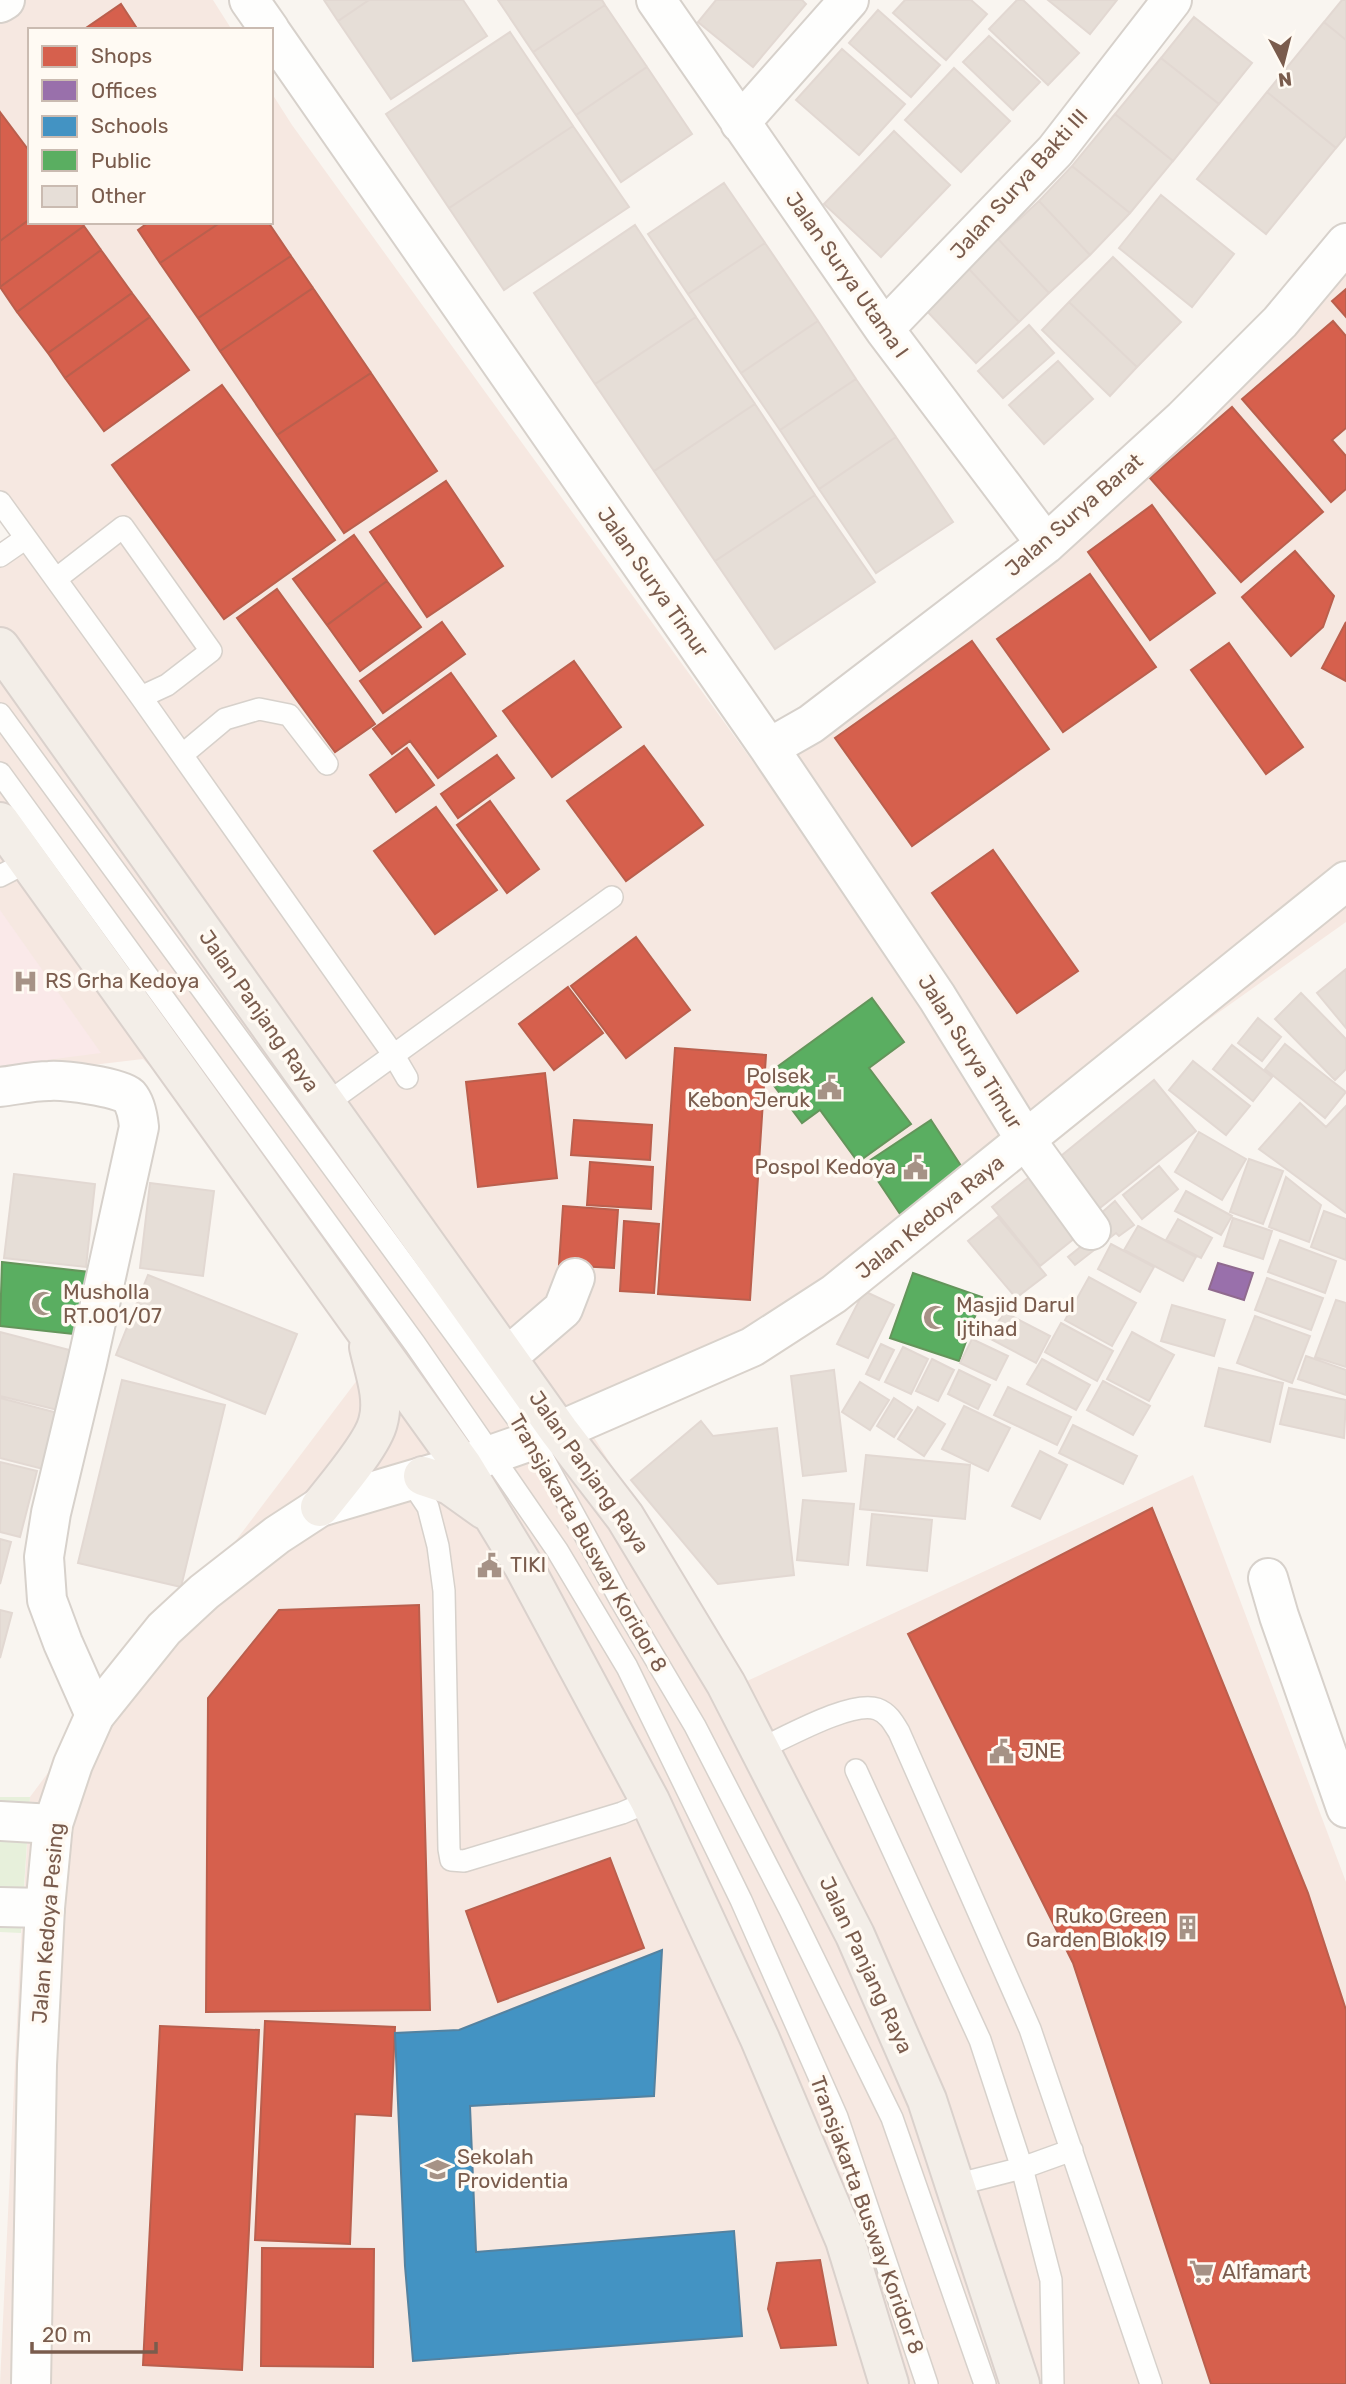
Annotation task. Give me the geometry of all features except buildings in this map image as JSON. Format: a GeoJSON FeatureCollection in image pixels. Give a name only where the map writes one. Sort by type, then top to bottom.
{"type":"FeatureCollection","features":[{"type":"Feature","properties":{"kind":"main road","name":"Jalan Panjang Raya"},"geometry":{"type":"LineString","coordinates":[[0,647],[507,1357],[546,1436],[625,1517],[726,1684],[855,1935],[927,2100],[1020,2384]]}},
{"type":"Feature","properties":{"kind":"main road"},"geometry":{"type":"LineString","coordinates":[[0,822],[15,869],[366,1335],[477,1460],[495,1519],[523,1565],[650,1801],[760,2039],[845,2240],[889,2384]]}},
{"type":"Feature","properties":{"kind":"main road"},"geometry":{"type":"LineString","coordinates":[[320,1507],[351,1467],[379,1423],[380,1393],[366,1335]]}},
{"type":"Feature","properties":{"kind":"main road"},"geometry":{"type":"LineString","coordinates":[[417,1478],[450,1485],[495,1519]]}},
{"type":"Feature","properties":{"kind":"street"},"geometry":{"type":"LineString","coordinates":[[0,3],[5,0]]}},
{"type":"Feature","properties":{"kind":"street","name":"Jalan Surya Timur"},"geometry":{"type":"LineString","coordinates":[[249,0],[268,28]]}},
{"type":"Feature","properties":{"kind":"street","name":"Jalan Surya Utama I"},"geometry":{"type":"LineString","coordinates":[[656,0],[884,329],[1046,544]]}},
{"type":"Feature","properties":{"kind":"street"},"geometry":{"type":"LineString","coordinates":[[740,123],[849,0]]}},
{"type":"Feature","properties":{"kind":"street","name":"Jalan Surya Bakti III"},"geometry":{"type":"LineString","coordinates":[[884,329],[1055,151],[1172,0]]}},
{"type":"Feature","properties":{"kind":"street","name":"Jalan Surya Timur"},"geometry":{"type":"LineString","coordinates":[[273,35],[769,748],[937,997],[1025,1139],[1091,1230]]}},
{"type":"Feature","properties":{"kind":"street","name":"Jalan Surya Barat"},"geometry":{"type":"LineString","coordinates":[[769,748],[811,724],[1046,544],[1183,419],[1280,322],[1346,243]]}},
{"type":"Feature","properties":{"kind":"street","name":"Jalan Kedoya Raya"},"geometry":{"type":"LineString","coordinates":[[477,1460],[546,1436],[752,1347],[834,1294],[1346,881]]}},
{"type":"Feature","properties":{"kind":"street"},"geometry":{"type":"LineString","coordinates":[[0,1087],[50,1080],[109,1089],[124,1092],[131,1098],[138,1114],[139,1127],[51,1513],[44,1556],[47,1600],[95,1715]]}},
{"type":"Feature","properties":{"kind":"street"},"geometry":{"type":"LineString","coordinates":[[507,1357],[563,1309],[576,1278]]}},
{"type":"Feature","properties":{"kind":"street","name":"Jalan Kedoya Pesing"},"geometry":{"type":"LineString","coordinates":[[30,2384],[37,2065],[45,1908],[53,1824],[73,1764],[95,1715],[164,1629],[204,1592],[267,1543],[320,1507],[477,1460]]}},
{"type":"Feature","properties":{"kind":"street"},"geometry":{"type":"LineString","coordinates":[[1268,1578],[1346,1808]]}},
{"type":"Feature","properties":{"kind":"street"},"geometry":{"type":"LineString","coordinates":[[0,1821],[53,1824]]}},
{"type":"Feature","properties":{"kind":"street"},"geometry":{"type":"LineString","coordinates":[[0,1907],[45,1908]]}},
{"type":"Feature","properties":{"kind":"lane"},"geometry":{"type":"LineString","coordinates":[[0,502],[141,696],[393,1054],[407,1079]]}},
{"type":"Feature","properties":{"kind":"lane"},"geometry":{"type":"LineString","coordinates":[[56,579],[123,527],[211,651],[166,685],[141,696]]}},
{"type":"Feature","properties":{"kind":"lane"},"geometry":{"type":"LineString","coordinates":[[0,556],[26,538]]}},
{"type":"Feature","properties":{"kind":"lane"},"geometry":{"type":"LineString","coordinates":[[182,755],[225,719],[260,709],[289,715],[327,764]]}},
{"type":"Feature","properties":{"kind":"lane","name":"Transjakarta Busway Koridor 8"},"geometry":{"type":"LineString","coordinates":[[0,714],[546,1436],[621,1601],[695,1726],[790,1910],[892,2118],[985,2384]]}},
{"type":"Feature","properties":{"kind":"lane","name":"Transjakarta Busway Koridor 8"},"geometry":{"type":"LineString","coordinates":[[0,773],[407,1332],[477,1460],[556,1550],[627,1667],[741,1900],[837,2117],[927,2384]]}},
{"type":"Feature","properties":{"kind":"lane"},"geometry":{"type":"LineString","coordinates":[[326,1104],[612,897]]}},
{"type":"Feature","properties":{"kind":"lane"},"geometry":{"type":"LineString","coordinates":[[417,1478],[438,1546],[444,1591],[451,1860],[464,1861],[622,1813],[650,1801]]}},
{"type":"Feature","properties":{"kind":"lane"},"geometry":{"type":"LineString","coordinates":[[760,1749],[825,1718],[851,1710],[875,1708],[890,1717],[905,1744],[1030,2029],[1152,2384]]}},
{"type":"Feature","properties":{"kind":"lane"},"geometry":{"type":"LineString","coordinates":[[856,1770],[980,2039],[1022,2168],[1051,2280],[1053,2384]]}},
{"type":"Feature","properties":{"kind":"lane"},"geometry":{"type":"LineString","coordinates":[[955,2185],[1022,2168],[1072,2150]]}},
{"type":"Feature","properties":{"kind":"shaded area"},"geometry":{"type":"Polygon","coordinates":[[[0,0],[213,0],[231,28],[28,28],[28,224],[273,224],[273,95],[761,773],[1150,458],[1346,262],[1346,922],[1149,1062],[753,1330],[578,1412],[747,1681],[1193,1475],[1346,1882],[1346,2384],[0,2384],[30,1797],[166,1614],[234,1543],[398,1326],[143,1059],[0,1076],[0,561],[22,542],[0,512],[0,0]]]}},
{"type":"Feature","properties":{"kind":"shaded area","name":"RS Grha Kedoya"},"geometry":{"type":"Polygon","coordinates":[[[0,910],[101,1053],[0,1066],[0,910]]]}},
{"type":"Feature","properties":{"kind":"green space"},"geometry":{"type":"Polygon","coordinates":[[[0,1797],[30,1797],[21,1933],[0,1932],[0,1797]]]}},
{"type":"Feature","properties":{"kind":"place","name":"RS Grha Kedoya"},"geometry":{"type":"Point","coordinates":[25,981]}},
{"type":"Feature","properties":{"kind":"place","name":"Polsek Kebon Jeruk"},"geometry":{"type":"Point","coordinates":[830,1088]}},
{"type":"Feature","properties":{"kind":"place","name":"Pospol Kedoya"},"geometry":{"type":"Point","coordinates":[916,1167]}},
{"type":"Feature","properties":{"kind":"place","name":"Musholla RT.001/07"},"geometry":{"type":"Point","coordinates":[43,1304]}},
{"type":"Feature","properties":{"kind":"place","name":"Masjid Darul Ijtihad"},"geometry":{"type":"Point","coordinates":[936,1317]}},
{"type":"Feature","properties":{"kind":"place","name":"TIKI"},"geometry":{"type":"Point","coordinates":[490,1565]}},
{"type":"Feature","properties":{"kind":"place","name":"JNE"},"geometry":{"type":"Point","coordinates":[1001,1751]}},
{"type":"Feature","properties":{"kind":"place","name":"Ruko Green Garden Blok I9"},"geometry":{"type":"Point","coordinates":[1187,1928]}},
{"type":"Feature","properties":{"kind":"place","name":"Sekolah Providentia"},"geometry":{"type":"Point","coordinates":[437,2169]}},
{"type":"Feature","properties":{"kind":"place","name":"Alfamart"},"geometry":{"type":"Point","coordinates":[1202,2272]}}]}
